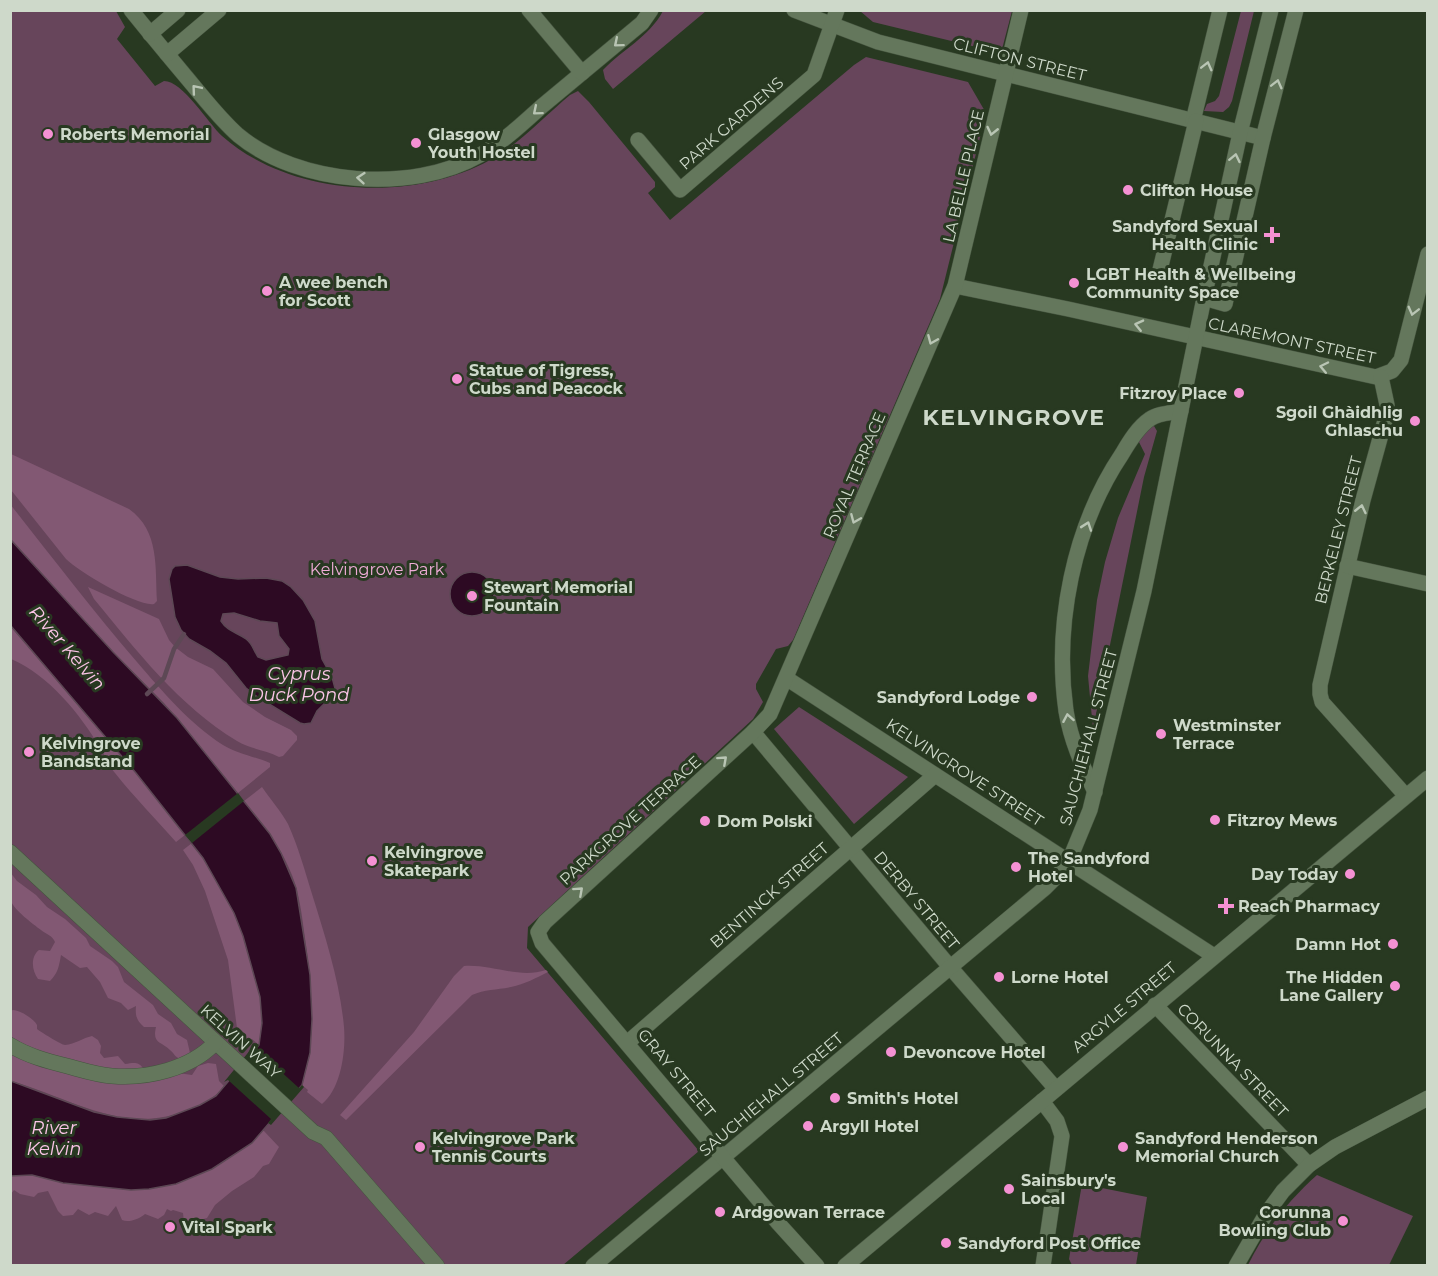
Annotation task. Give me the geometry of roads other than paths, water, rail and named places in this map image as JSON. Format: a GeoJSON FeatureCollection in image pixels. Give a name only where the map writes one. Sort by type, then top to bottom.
{"type":"FeatureCollection","features":[{"type":"Feature","properties":{"kind":"street"},"geometry":{"type":"LineString","coordinates":[[131,10],[216,113],[253,146],[267,155],[296,166],[327,174],[363,178],[401,178],[423,174],[445,169],[477,157],[501,140],[642,23],[651,10]]}},
{"type":"Feature","properties":{"kind":"street"},"geometry":{"type":"LineString","coordinates":[[150,34],[178,10]]}},
{"type":"Feature","properties":{"kind":"street"},"geometry":{"type":"LineString","coordinates":[[167,54],[219,10]]}},
{"type":"Feature","properties":{"kind":"street"},"geometry":{"type":"LineString","coordinates":[[529,10],[582,73]]}},
{"type":"Feature","properties":{"kind":"street","name":"CLIFTON STREET"},"geometry":{"type":"LineString","coordinates":[[794,10],[835,18],[878,42],[1263,138]]}},
{"type":"Feature","properties":{"kind":"street","name":"LA BELLE PLACE"},"geometry":{"type":"LineString","coordinates":[[955,286],[1021,10]]}},
{"type":"Feature","properties":{"kind":"street"},"geometry":{"type":"LineString","coordinates":[[1159,274],[1220,10]]}},
{"type":"Feature","properties":{"kind":"street","name":"SAUCHIEHALL STREET"},"geometry":{"type":"LineString","coordinates":[[593,1266],[1053,881],[1069,861],[1083,830],[1095,792],[1144,591],[1240,132],[1271,10]]}},
{"type":"Feature","properties":{"kind":"street"},"geometry":{"type":"LineString","coordinates":[[1204,298],[1225,303],[1263,138],[1296,10]]}},
{"type":"Feature","properties":{"kind":"street","name":"PARK GARDENS"},"geometry":{"type":"LineString","coordinates":[[638,140],[680,190],[814,75],[835,18]]}},
{"type":"Feature","properties":{"kind":"street"},"geometry":{"type":"LineString","coordinates":[[1381,377],[1396,368],[1401,360],[1428,254]]}},
{"type":"Feature","properties":{"kind":"street","name":"CLAREMONT STREET"},"geometry":{"type":"LineString","coordinates":[[955,286],[1360,375],[1381,377]]}},
{"type":"Feature","properties":{"kind":"street","name":"ROYAL TERRACE"},"geometry":{"type":"LineString","coordinates":[[786,678],[955,286]]}},
{"type":"Feature","properties":{"kind":"street","name":"BERKELEY STREET"},"geometry":{"type":"LineString","coordinates":[[1381,377],[1387,413],[1362,500],[1320,685],[1320,694],[1322,702],[1406,796]]}},
{"type":"Feature","properties":{"kind":"street"},"geometry":{"type":"LineString","coordinates":[[1095,792],[1076,752],[1066,710],[1064,642],[1071,581],[1088,521],[1113,466],[1149,419],[1181,411]]}},
{"type":"Feature","properties":{"kind":"street"},"geometry":{"type":"LineString","coordinates":[[1347,566],[1428,584]]}},
{"type":"Feature","properties":{"kind":"street","name":"PARKGROVE TERRACE"},"geometry":{"type":"LineString","coordinates":[[580,986],[542,943],[538,932],[545,922],[768,717],[786,678]]}},
{"type":"Feature","properties":{"kind":"street","name":"KELVINGROVE STREET"},"geometry":{"type":"LineString","coordinates":[[786,678],[1214,956]]}},
{"type":"Feature","properties":{"kind":"street","name":"DERBY STREET"},"geometry":{"type":"LineString","coordinates":[[753,732],[950,967],[1056,1089]]}},
{"type":"Feature","properties":{"kind":"street","name":"BENTINCK STREET"},"geometry":{"type":"LineString","coordinates":[[627,1043],[935,775]]}},
{"type":"Feature","properties":{"kind":"street","name":"ARGYLE STREET"},"geometry":{"type":"LineString","coordinates":[[845,1266],[1428,778]]}},
{"type":"Feature","properties":{"kind":"street","name":"KELVIN WAY"},"geometry":{"type":"LineString","coordinates":[[10,852],[313,1132],[326,1138],[437,1266]]}},
{"type":"Feature","properties":{"kind":"street","name":"GRAY STREET"},"geometry":{"type":"LineString","coordinates":[[580,986],[779,1224],[817,1266]]}},
{"type":"Feature","properties":{"kind":"street","name":"CORUNNA STREET"},"geometry":{"type":"LineString","coordinates":[[1155,1005],[1309,1165]]}},
{"type":"Feature","properties":{"kind":"street"},"geometry":{"type":"LineString","coordinates":[[10,1045],[28,1055],[54,1063],[112,1076],[130,1076],[187,1064],[201,1056],[215,1043]]}},
{"type":"Feature","properties":{"kind":"street"},"geometry":{"type":"LineString","coordinates":[[1236,1266],[1266,1214],[1283,1191],[1309,1165],[1335,1147],[1428,1098]]}},
{"type":"Feature","properties":{"kind":"street"},"geometry":{"type":"LineString","coordinates":[[1042,1101],[1059,1124],[1062,1136],[1043,1266]]}},
{"type":"Feature","properties":{"kind":"water","name":"River Kelvin"},"geometry":{"type":"Polygon","coordinates":[[[10,539],[177,718],[270,834],[296,888],[310,975],[312,1019],[310,1053],[302,1085],[252,1143],[212,1169],[176,1184],[131,1190],[63,1183],[32,1175],[11,1176],[11,1081],[94,1112],[150,1120],[166,1118],[216,1096],[259,1045],[262,1023],[260,997],[243,936],[234,913],[203,858],[136,773],[11,626],[10,539]]]}},
{"type":"Feature","properties":{"kind":"water","name":"Cyprus Duck Pond"},"geometry":{"type":"Polygon","coordinates":[[[187,565],[220,577],[266,578],[282,581],[303,600],[315,621],[322,659],[332,677],[336,692],[317,711],[311,723],[300,723],[256,696],[246,688],[226,663],[189,639],[181,630],[175,617],[169,579],[175,566],[187,565]],[[234,613],[223,614],[221,621],[230,630],[248,641],[258,657],[266,660],[288,655],[289,649],[279,636],[277,623],[260,621],[234,613]]]}},
{"type":"Feature","properties":{"kind":"water","name":"Stewart Memorial Fountain"},"geometry":{"type":"Polygon","coordinates":[[[472,572],[487,579],[494,594],[487,609],[472,616],[457,609],[450,594],[457,579],[472,572]]]}},
{"type":"Feature","properties":{"kind":"waterway"},"geometry":{"type":"LineString","coordinates":[[147,694],[164,678],[174,649],[184,634]]}},
{"type":"Feature","properties":{"kind":"place","name":"Roberts Memorial"},"geometry":{"type":"Point","coordinates":[48,134]}},
{"type":"Feature","properties":{"kind":"place","name":"Glasgow Youth Hostel"},"geometry":{"type":"Point","coordinates":[416,143]}},
{"type":"Feature","properties":{"kind":"place","name":"Clifton House"},"geometry":{"type":"Point","coordinates":[1128,190]}},
{"type":"Feature","properties":{"kind":"place","name":"Sandyford Sexual Health Clinic"},"geometry":{"type":"Point","coordinates":[1272,235]}},
{"type":"Feature","properties":{"kind":"place","name":"LGBT Health & Wellbeing Community Space"},"geometry":{"type":"Point","coordinates":[1074,283]}},
{"type":"Feature","properties":{"kind":"place","name":"A wee bench for Scott"},"geometry":{"type":"Point","coordinates":[267,291]}},
{"type":"Feature","properties":{"kind":"place","name":"Statue of Tigress, Cubs and Peacock"},"geometry":{"type":"Point","coordinates":[457,379]}},
{"type":"Feature","properties":{"kind":"place","name":"Fitzroy Place"},"geometry":{"type":"Point","coordinates":[1239,393]}},
{"type":"Feature","properties":{"kind":"place","name":"Sgoil Ghàidhlig Ghlaschu"},"geometry":{"type":"Point","coordinates":[1415,421]}},
{"type":"Feature","properties":{"kind":"place","name":"Stewart Memorial Fountain"},"geometry":{"type":"Point","coordinates":[472,596]}},
{"type":"Feature","properties":{"kind":"place","name":"Sandyford Lodge"},"geometry":{"type":"Point","coordinates":[1032,697]}},
{"type":"Feature","properties":{"kind":"place","name":"Westminster Terrace"},"geometry":{"type":"Point","coordinates":[1161,734]}},
{"type":"Feature","properties":{"kind":"place","name":"Kelvingrove Bandstand"},"geometry":{"type":"Point","coordinates":[29,752]}},
{"type":"Feature","properties":{"kind":"place","name":"Fitzroy Mews"},"geometry":{"type":"Point","coordinates":[1215,820]}},
{"type":"Feature","properties":{"kind":"place","name":"Dom Polski"},"geometry":{"type":"Point","coordinates":[705,821]}},
{"type":"Feature","properties":{"kind":"place","name":"Kelvingrove Skatepark"},"geometry":{"type":"Point","coordinates":[372,861]}},
{"type":"Feature","properties":{"kind":"place","name":"The Sandyford Hotel"},"geometry":{"type":"Point","coordinates":[1016,867]}},
{"type":"Feature","properties":{"kind":"place","name":"Day Today"},"geometry":{"type":"Point","coordinates":[1350,874]}},
{"type":"Feature","properties":{"kind":"place","name":"Reach Pharmacy"},"geometry":{"type":"Point","coordinates":[1226,906]}},
{"type":"Feature","properties":{"kind":"place","name":"Damn Hot"},"geometry":{"type":"Point","coordinates":[1393,944]}},
{"type":"Feature","properties":{"kind":"place","name":"Lorne Hotel"},"geometry":{"type":"Point","coordinates":[999,977]}},
{"type":"Feature","properties":{"kind":"place","name":"The Hidden Lane Gallery"},"geometry":{"type":"Point","coordinates":[1395,986]}},
{"type":"Feature","properties":{"kind":"place","name":"Devoncove Hotel"},"geometry":{"type":"Point","coordinates":[891,1052]}},
{"type":"Feature","properties":{"kind":"place","name":"Smith's Hotel"},"geometry":{"type":"Point","coordinates":[835,1098]}},
{"type":"Feature","properties":{"kind":"place","name":"Argyll Hotel"},"geometry":{"type":"Point","coordinates":[808,1126]}},
{"type":"Feature","properties":{"kind":"place","name":"Kelvingrove Park Tennis Courts"},"geometry":{"type":"Point","coordinates":[420,1147]}},
{"type":"Feature","properties":{"kind":"place","name":"Sandyford Henderson Memorial Church"},"geometry":{"type":"Point","coordinates":[1123,1147]}},
{"type":"Feature","properties":{"kind":"place","name":"Sainsbury's Local"},"geometry":{"type":"Point","coordinates":[1009,1189]}},
{"type":"Feature","properties":{"kind":"place","name":"Ardgowan Terrace"},"geometry":{"type":"Point","coordinates":[720,1212]}},
{"type":"Feature","properties":{"kind":"place","name":"Corunna Bowling Club"},"geometry":{"type":"Point","coordinates":[1343,1221]}},
{"type":"Feature","properties":{"kind":"place","name":"Vital Spark"},"geometry":{"type":"Point","coordinates":[170,1227]}},
{"type":"Feature","properties":{"kind":"place","name":"Sandyford Post Office"},"geometry":{"type":"Point","coordinates":[946,1243]}},
{"type":"Feature","properties":{"kind":"district","name":"KELVINGROVE"},"geometry":{"type":"Point","coordinates":[1014,417]}},
{"type":"Feature","properties":{"kind":"park label","name":"Kelvingrove Park"},"geometry":{"type":"Point","coordinates":[377,569]}}]}
